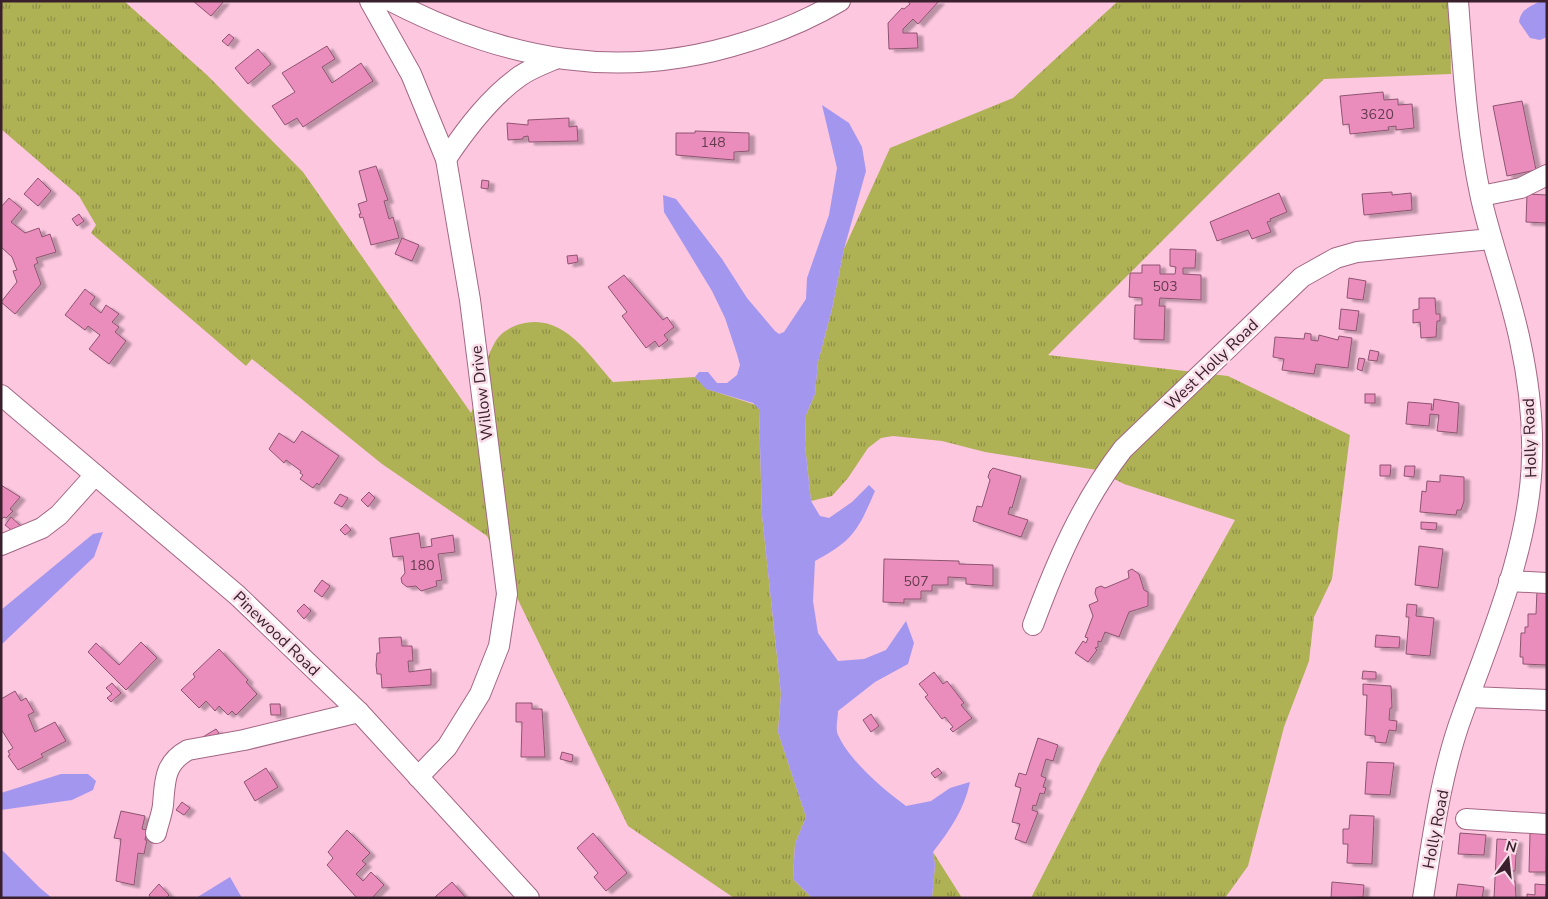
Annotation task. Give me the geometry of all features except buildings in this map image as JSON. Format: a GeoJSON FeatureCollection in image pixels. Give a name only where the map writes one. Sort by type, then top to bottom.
{"type":"FeatureCollection","features":[{"type":"Feature","properties":{"kind":"street","name":"Willow Drive"},"geometry":{"type":"LineString","coordinates":[[370,1],[411,74],[446,159],[470,300],[507,594],[499,646],[480,694],[447,747],[418,777]]}},
{"type":"Feature","properties":{"kind":"street"},"geometry":{"type":"LineString","coordinates":[[392,1],[432,21],[484,41],[555,59],[638,63],[674,60],[709,54],[783,30],[840,1]]}},
{"type":"Feature","properties":{"kind":"street","name":"Holly Road"},"geometry":{"type":"LineString","coordinates":[[1423,898],[1434,831],[1452,750],[1509,580],[1521,536],[1530,490],[1532,456],[1531,421],[1520,339],[1491,239],[1481,196],[1463,70],[1458,1]]}},
{"type":"Feature","properties":{"kind":"street"},"geometry":{"type":"LineString","coordinates":[[446,159],[464,133],[493,100],[520,76],[555,59]]}},
{"type":"Feature","properties":{"kind":"street"},"geometry":{"type":"LineString","coordinates":[[1481,196],[1521,188],[1547,175]]}},
{"type":"Feature","properties":{"kind":"street","name":"West Holly Road"},"geometry":{"type":"LineString","coordinates":[[1033,625],[1083,507],[1111,464],[1123,449],[1302,277],[1336,258],[1357,252],[1491,239]]}},
{"type":"Feature","properties":{"kind":"street","name":"Pinewood Road"},"geometry":{"type":"LineString","coordinates":[[1,395],[234,592],[359,712],[529,898]]}},
{"type":"Feature","properties":{"kind":"street"},"geometry":{"type":"LineString","coordinates":[[1,545],[34,532],[48,524],[59,515],[96,474]]}},
{"type":"Feature","properties":{"kind":"street"},"geometry":{"type":"LineString","coordinates":[[1509,580],[1547,583]]}},
{"type":"Feature","properties":{"kind":"street"},"geometry":{"type":"LineString","coordinates":[[1470,697],[1547,700]]}},
{"type":"Feature","properties":{"kind":"street"},"geometry":{"type":"LineString","coordinates":[[156,833],[163,808],[167,770],[180,754],[188,750],[244,740],[359,712]]}},
{"type":"Feature","properties":{"kind":"street"},"geometry":{"type":"LineString","coordinates":[[1466,819],[1547,824]]}},
{"type":"Feature","properties":{"kind":"green space"},"geometry":{"type":"Polygon","coordinates":[[[1,1],[124,1],[207,75],[303,172],[471,413],[490,352],[496,340],[510,328],[533,322],[547,324],[560,329],[572,337],[613,382],[695,377],[707,389],[756,405],[759,409],[762,515],[781,694],[778,732],[806,817],[795,844],[793,879],[812,898],[734,898],[628,826],[487,536],[382,464],[252,359],[246,366],[91,233],[96,225],[79,196],[1,129],[1,1]]]}},
{"type":"Feature","properties":{"kind":"green space"},"geometry":{"type":"Polygon","coordinates":[[[1118,1],[1450,1],[1451,74],[1324,79],[1048,355],[1228,376],[1350,435],[1332,579],[1314,617],[1309,661],[1284,727],[1248,866],[1225,898],[1031,898],[1101,761],[1235,520],[1124,484],[1097,470],[985,452],[942,441],[893,436],[881,438],[868,448],[848,478],[832,496],[811,501],[805,445],[806,415],[815,394],[818,362],[832,309],[844,249],[890,148],[1013,98],[1118,1]]]}},
{"type":"Feature","properties":{"kind":"green space"},"geometry":{"type":"Polygon","coordinates":[[[933,852],[962,898],[932,898],[935,865],[933,852]]]}},
{"type":"Feature","properties":{"kind":"shaded area"},"geometry":{"type":"Polygon","coordinates":[[[1541,1],[1547,1],[1547,37],[1540,40],[1530,38],[1519,22],[1524,11],[1541,1]]]}},
{"type":"Feature","properties":{"kind":"shaded area"},"geometry":{"type":"Polygon","coordinates":[[[822,105],[849,123],[862,147],[866,171],[844,249],[832,309],[818,362],[815,394],[806,415],[805,445],[811,501],[820,516],[829,518],[852,502],[869,485],[875,491],[859,525],[847,540],[815,561],[813,601],[818,633],[838,661],[864,659],[886,650],[906,621],[914,643],[908,664],[875,682],[838,711],[837,730],[843,745],[850,755],[878,783],[906,806],[931,801],[950,788],[970,782],[956,819],[933,852],[935,865],[932,898],[812,898],[793,879],[795,844],[806,817],[778,732],[781,694],[762,515],[759,409],[753,403],[706,389],[695,377],[699,372],[708,372],[717,383],[727,383],[737,375],[740,365],[725,318],[712,291],[664,212],[663,195],[676,199],[722,259],[747,298],[775,331],[779,334],[784,332],[806,299],[807,278],[829,215],[837,168],[822,105]]]}},
{"type":"Feature","properties":{"kind":"shaded area"},"geometry":{"type":"Polygon","coordinates":[[[103,532],[94,557],[1,645],[1,610],[93,534],[103,532]]]}},
{"type":"Feature","properties":{"kind":"shaded area"},"geometry":{"type":"Polygon","coordinates":[[[61,774],[88,774],[96,781],[93,790],[72,800],[1,810],[1,793],[61,774]]]}},
{"type":"Feature","properties":{"kind":"shaded area"},"geometry":{"type":"Polygon","coordinates":[[[1,849],[40,888],[52,898],[1,898],[1,849]]]}},
{"type":"Feature","properties":{"kind":"shaded area"},"geometry":{"type":"Polygon","coordinates":[[[230,877],[242,898],[196,898],[230,877]]]}}]}
